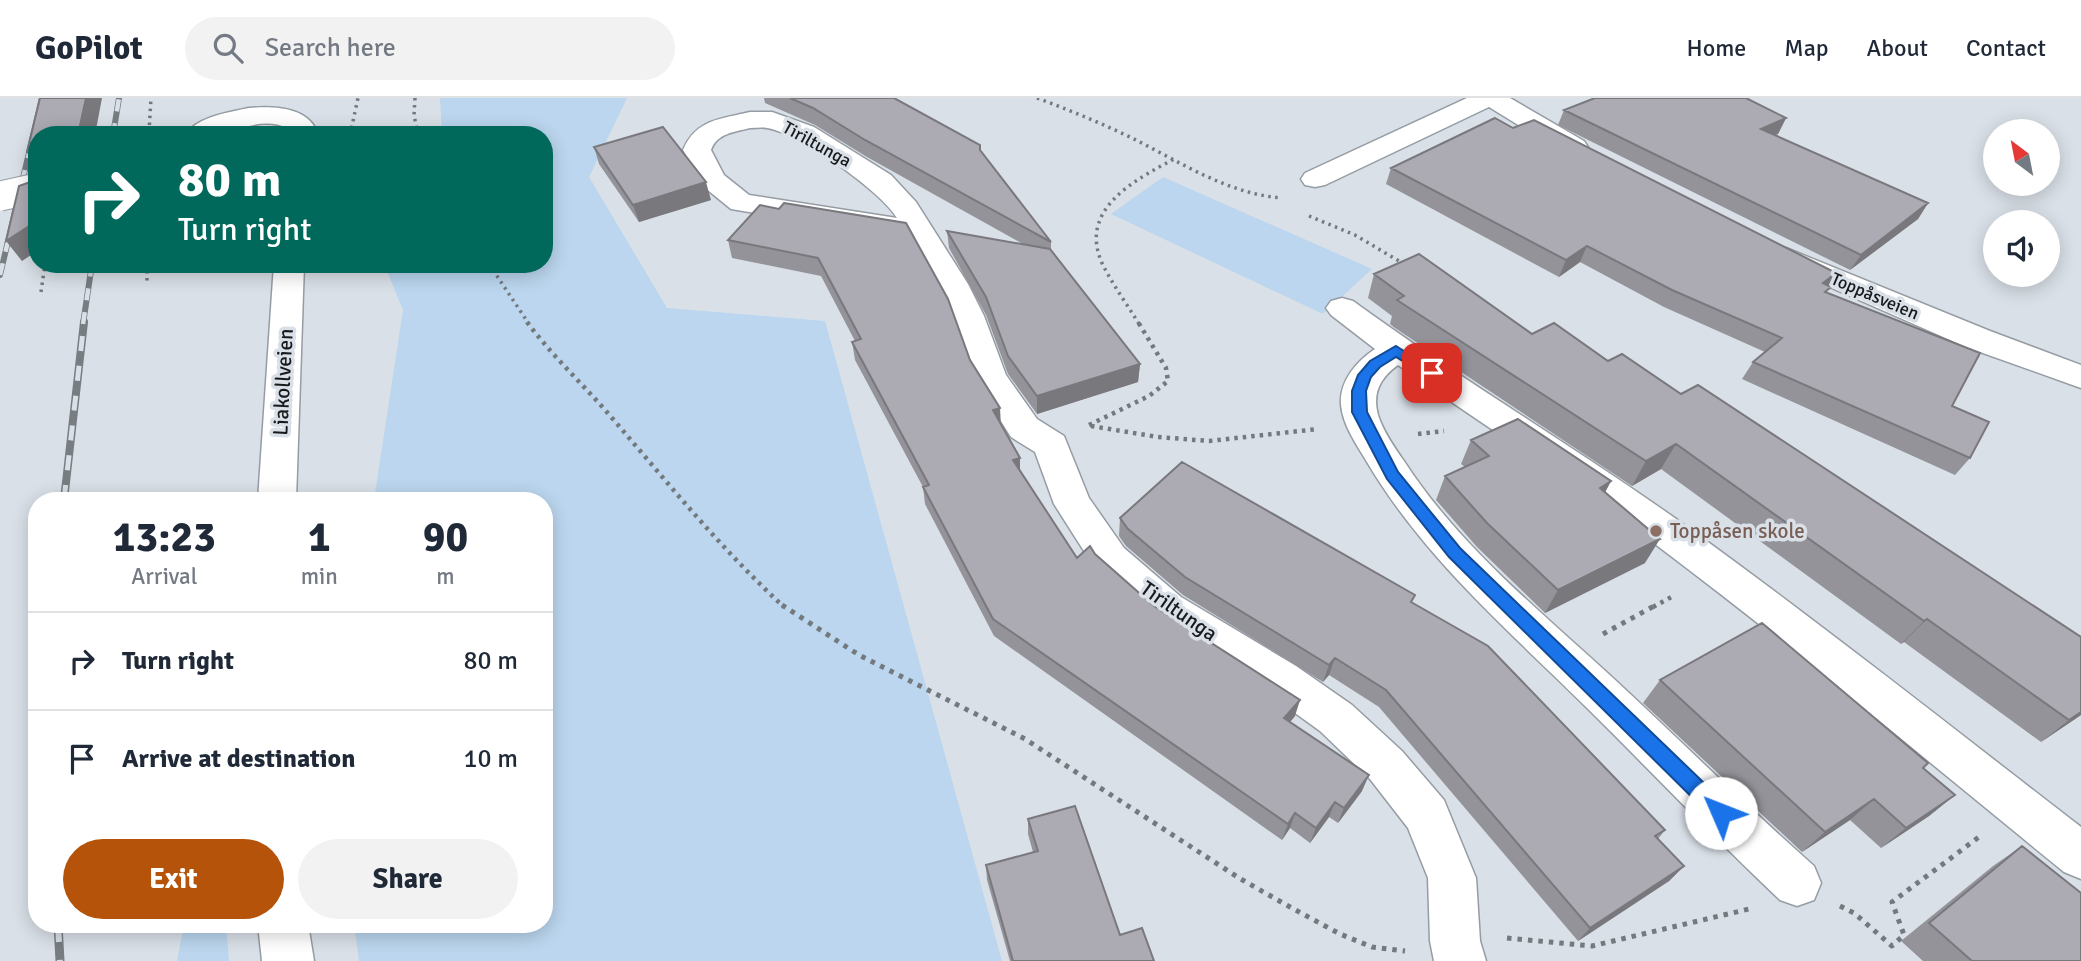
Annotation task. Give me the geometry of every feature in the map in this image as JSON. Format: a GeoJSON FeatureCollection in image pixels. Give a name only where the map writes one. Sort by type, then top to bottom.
{"type":"FeatureCollection","features":[{"type":"Feature","properties":{"kind":"street"},"geometry":{"type":"LineString","coordinates":[[220,126],[234,120],[267,98]]}},
{"type":"Feature","properties":{"kind":"street"},"geometry":{"type":"LineString","coordinates":[[1315,179],[1490,98],[1540,129],[1600,160]]}},
{"type":"Feature","properties":{"kind":"street"},"geometry":{"type":"LineString","coordinates":[[234,120],[274,116],[302,118]]}},
{"type":"Feature","properties":{"kind":"street","name":"Tiriltunga"},"geometry":{"type":"LineString","coordinates":[[917,230],[741,203],[724,193],[696,150],[699,143],[715,129],[739,121],[761,119],[784,123],[827,146],[881,181],[901,201],[952,284],[968,316],[990,377],[1024,428],[1051,445],[1073,505],[1110,559],[1167,609],[1282,679],[1336,718],[1386,765],[1427,815],[1452,878],[1458,951]]}},
{"type":"Feature","properties":{"kind":"street"},"geometry":{"type":"LineString","coordinates":[[0,196],[28,190]]}},
{"type":"Feature","properties":{"kind":"street","name":"Toppåsveien"},"geometry":{"type":"LineString","coordinates":[[1766,247],[1812,270],[1978,340],[2081,377]]}},
{"type":"Feature","properties":{"kind":"street","name":"Liakollveien"},"geometry":{"type":"LineString","coordinates":[[278,492],[289,273]]}},
{"type":"Feature","properties":{"kind":"street"},"geometry":{"type":"LineString","coordinates":[[1342,308],[1396,351],[1611,492],[1719,571],[2081,856]]}},
{"type":"Feature","properties":{"kind":"street"},"geometry":{"type":"LineString","coordinates":[[1396,351],[1375,364],[1365,375],[1359,391],[1359,412],[1392,475],[1454,553],[1797,883]]}},
{"type":"Feature","properties":{"kind":"street"},"geometry":{"type":"LineString","coordinates":[[284,933],[288,961]]}},
{"type":"Feature","properties":{"kind":"path"},"geometry":{"type":"LineString","coordinates":[[149,126],[151,98]]}},
{"type":"Feature","properties":{"kind":"path"},"geometry":{"type":"LineString","coordinates":[[352,126],[358,98]]}},
{"type":"Feature","properties":{"kind":"path"},"geometry":{"type":"LineString","coordinates":[[415,98],[416,126]]}},
{"type":"Feature","properties":{"kind":"path"},"geometry":{"type":"LineString","coordinates":[[1037,98],[1117,131],[1242,191],[1265,198],[1281,199],[1304,190],[1315,179]]}},
{"type":"Feature","properties":{"kind":"path"},"geometry":{"type":"LineString","coordinates":[[1174,159],[1131,184],[1111,200],[1097,220],[1094,232],[1094,247],[1166,368],[1168,381],[1149,396],[1087,426],[1138,434],[1224,441],[1297,429],[1367,430]]}},
{"type":"Feature","properties":{"kind":"path"},"geometry":{"type":"LineString","coordinates":[[1281,199],[1290,204]]}},
{"type":"Feature","properties":{"kind":"path"},"geometry":{"type":"LineString","coordinates":[[1306,214],[1355,235],[1413,270]]}},
{"type":"Feature","properties":{"kind":"path"},"geometry":{"type":"LineString","coordinates":[[41,292],[44,273]]}},
{"type":"Feature","properties":{"kind":"path"},"geometry":{"type":"LineString","coordinates":[[147,273],[147,281]]}},
{"type":"Feature","properties":{"kind":"path"},"geometry":{"type":"LineString","coordinates":[[494,273],[513,304],[545,346],[591,393],[741,568],[797,618],[859,655],[1026,739],[1239,878],[1340,934],[1371,947],[1392,951],[1458,951],[1523,937],[1592,946],[1748,909],[1797,883]]}},
{"type":"Feature","properties":{"kind":"path"},"geometry":{"type":"LineString","coordinates":[[1562,656],[1719,571]]}},
{"type":"Feature","properties":{"kind":"path"},"geometry":{"type":"LineString","coordinates":[[1854,913],[1892,946],[1904,935],[1892,902],[1943,865]]}},
{"type":"Feature","properties":{"kind":"shaded area"},"geometry":{"type":"Polygon","coordinates":[[[440,98],[627,98],[589,177],[667,308],[825,321],[1002,961],[359,961],[355,933],[553,933],[553,492],[375,492],[403,310],[388,273],[553,273],[553,126],[442,126],[440,98]]]}},
{"type":"Feature","properties":{"kind":"shaded area"},"geometry":{"type":"Polygon","coordinates":[[[1163,177],[1372,269],[1323,314],[1111,214],[1163,177]]]}},
{"type":"Feature","properties":{"kind":"shaded area"},"geometry":{"type":"Polygon","coordinates":[[[182,933],[227,933],[229,961],[177,961],[182,933]]]}},
{"type":"Feature","properties":{"kind":"building"},"geometry":{"type":"Polygon","coordinates":[[[40,98],[86,98],[80,126],[33,126],[40,98]]]}},
{"type":"Feature","properties":{"kind":"building"},"geometry":{"type":"Polygon","coordinates":[[[790,98],[894,98],[980,145],[980,150],[1051,242],[865,140],[813,108],[790,98]]]}},
{"type":"Feature","properties":{"kind":"building"},"geometry":{"type":"Polygon","coordinates":[[[1595,98],[1746,98],[1786,118],[1761,129],[1928,203],[1861,255],[1564,110],[1595,98]]]}},
{"type":"Feature","properties":{"kind":"building"},"geometry":{"type":"Polygon","coordinates":[[[1495,118],[1513,128],[1534,120],[1836,273],[1823,283],[1831,287],[1825,292],[1980,353],[1952,406],[1989,422],[1970,458],[1753,362],[1782,338],[1672,290],[1587,246],[1566,260],[1391,168],[1495,118]]]}},
{"type":"Feature","properties":{"kind":"building"},"geometry":{"type":"Polygon","coordinates":[[[663,127],[706,182],[633,205],[594,147],[663,127]]]}},
{"type":"Feature","properties":{"kind":"building"},"geometry":{"type":"Polygon","coordinates":[[[28,183],[28,227],[6,241],[19,186],[28,183]]]}},
{"type":"Feature","properties":{"kind":"building"},"geometry":{"type":"Polygon","coordinates":[[[784,203],[906,223],[948,299],[970,360],[1000,408],[993,410],[1020,458],[1013,460],[1077,558],[1090,546],[1095,554],[1154,606],[1300,700],[1284,718],[1369,775],[1344,808],[1335,802],[1316,828],[1295,813],[1288,824],[993,619],[923,487],[929,485],[852,342],[861,339],[818,258],[728,240],[760,205],[779,209],[784,203]]]}},
{"type":"Feature","properties":{"kind":"building"},"geometry":{"type":"Polygon","coordinates":[[[947,231],[1050,249],[1140,364],[1037,396],[1008,356],[986,297],[947,231]]]}},
{"type":"Feature","properties":{"kind":"building"},"geometry":{"type":"Polygon","coordinates":[[[1419,254],[1532,334],[1554,323],[1608,361],[1622,354],[1681,394],[1698,385],[2081,637],[2081,712],[2069,720],[1927,619],[1924,621],[1676,444],[1646,461],[1397,300],[1404,296],[1374,274],[1419,254]]]}},
{"type":"Feature","properties":{"kind":"building"},"geometry":{"type":"Polygon","coordinates":[[[1518,419],[1611,481],[1600,488],[1660,539],[1558,590],[1487,523],[1445,476],[1489,456],[1471,440],[1518,419]]]}},
{"type":"Feature","properties":{"kind":"building"},"geometry":{"type":"Polygon","coordinates":[[[1182,462],[1415,595],[1411,602],[1488,646],[1665,830],[1655,836],[1684,866],[1590,928],[1386,690],[1335,658],[1329,665],[1185,577],[1128,529],[1120,518],[1182,462]]]}},
{"type":"Feature","properties":{"kind":"building"},"geometry":{"type":"Polygon","coordinates":[[[1762,623],[1928,763],[1923,768],[1955,795],[1906,828],[1874,799],[1825,832],[1660,680],[1762,623]]]}},
{"type":"Feature","properties":{"kind":"building"},"geometry":{"type":"Polygon","coordinates":[[[1075,806],[1120,935],[1142,928],[1154,961],[1013,961],[986,865],[1038,851],[1028,819],[1075,806]]]}},
{"type":"Feature","properties":{"kind":"building"},"geometry":{"type":"Polygon","coordinates":[[[2022,846],[2081,893],[2081,961],[1972,961],[1929,923],[2022,846]]]}},
{"type":"Feature","properties":{"kind":"railway"},"geometry":{"type":"LineString","coordinates":[[35,126],[42,98]]}},
{"type":"Feature","properties":{"kind":"railway"},"geometry":{"type":"LineString","coordinates":[[114,126],[119,98]]}},
{"type":"Feature","properties":{"kind":"railway"},"geometry":{"type":"LineString","coordinates":[[0,275],[28,157]]}},
{"type":"Feature","properties":{"kind":"railway"},"geometry":{"type":"LineString","coordinates":[[83,324],[91,273]]}},
{"type":"Feature","properties":{"kind":"railway"},"geometry":{"type":"LineString","coordinates":[[65,492],[84,322]]}},
{"type":"Feature","properties":{"kind":"railway"},"geometry":{"type":"LineString","coordinates":[[58,933],[60,961]]}},
{"type":"Feature","properties":{"kind":"place","name":"Toppåsen skole"},"geometry":{"type":"Point","coordinates":[1656,531]}},
{"type":"Feature","properties":{"kind":"route"},"geometry":{"type":"LineString","coordinates":[[1432,373],[1396,351],[1375,364],[1365,375],[1359,391],[1359,412],[1392,475],[1454,553],[1608,700],[1721,813]]}}]}
